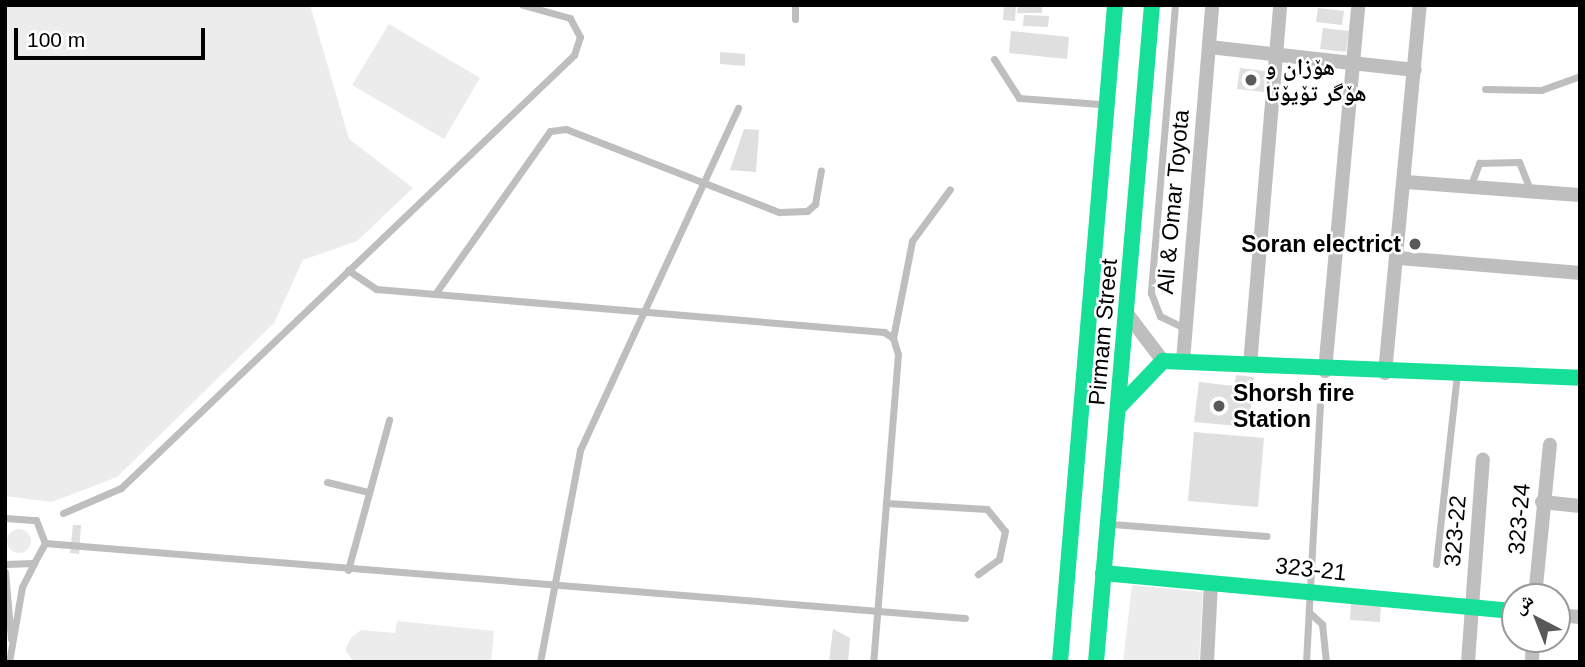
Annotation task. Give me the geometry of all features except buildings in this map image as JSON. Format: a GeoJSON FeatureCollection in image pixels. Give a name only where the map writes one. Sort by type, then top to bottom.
{"type":"FeatureCollection","features":[{"type":"Feature","properties":{"kind":"main road","name":"Pirmam Street"},"geometry":{"type":"LineString","coordinates":[[1060,662],[1115,5]]}},
{"type":"Feature","properties":{"kind":"main road","name":"Pirmam Street"},"geometry":{"type":"LineString","coordinates":[[1096,662],[1128,314],[1152,5]]}},
{"type":"Feature","properties":{"kind":"main road"},"geometry":{"type":"LineString","coordinates":[[1119,407],[1163,361],[1385,373],[1580,378]]}},
{"type":"Feature","properties":{"kind":"main road","name":"323-21"},"geometry":{"type":"LineString","coordinates":[[1103,573],[1501,610]]}},
{"type":"Feature","properties":{"kind":"street","name":"Ali & Omar Toyota"},"geometry":{"type":"LineString","coordinates":[[1183,361],[1212,5]]}},
{"type":"Feature","properties":{"kind":"street"},"geometry":{"type":"LineString","coordinates":[[1250,365],[1280,5]]}},
{"type":"Feature","properties":{"kind":"street"},"geometry":{"type":"LineString","coordinates":[[1325,370],[1358,5]]}},
{"type":"Feature","properties":{"kind":"street"},"geometry":{"type":"LineString","coordinates":[[1385,373],[1399,258],[1420,5]]}},
{"type":"Feature","properties":{"kind":"street"},"geometry":{"type":"LineString","coordinates":[[1209,47],[1415,70]]}},
{"type":"Feature","properties":{"kind":"street"},"geometry":{"type":"LineString","coordinates":[[1406,182],[1580,195]]}},
{"type":"Feature","properties":{"kind":"street"},"geometry":{"type":"LineString","coordinates":[[1399,258],[1580,273]]}},
{"type":"Feature","properties":{"kind":"street"},"geometry":{"type":"LineString","coordinates":[[1128,314],[1163,361]]}},
{"type":"Feature","properties":{"kind":"street","name":"323-24"},"geometry":{"type":"LineString","coordinates":[[1536,583],[1542,502],[1550,445]]}},
{"type":"Feature","properties":{"kind":"street","name":"323-22"},"geometry":{"type":"LineString","coordinates":[[1468,662],[1483,460]]}},
{"type":"Feature","properties":{"kind":"street"},"geometry":{"type":"LineString","coordinates":[[1542,502],[1580,506]]}},
{"type":"Feature","properties":{"kind":"street"},"geometry":{"type":"LineString","coordinates":[[1207,662],[1211,583]]}},
{"type":"Feature","properties":{"kind":"lane"},"geometry":{"type":"LineString","coordinates":[[63,513],[121,488],[574,55],[578,29],[570,18],[547,7],[523,5]]}},
{"type":"Feature","properties":{"kind":"lane"},"geometry":{"type":"LineString","coordinates":[[795,5],[795,19]]}},
{"type":"Feature","properties":{"kind":"lane"},"geometry":{"type":"LineString","coordinates":[[1175,5],[1151,293],[1160,316],[1186,329]]}},
{"type":"Feature","properties":{"kind":"lane"},"geometry":{"type":"LineString","coordinates":[[994,59],[1019,98],[1105,105]]}},
{"type":"Feature","properties":{"kind":"lane"},"geometry":{"type":"LineString","coordinates":[[1485,89],[1541,90],[1580,76]]}},
{"type":"Feature","properties":{"kind":"lane"},"geometry":{"type":"LineString","coordinates":[[540,662],[552,584],[580,450],[737,108]]}},
{"type":"Feature","properties":{"kind":"lane"},"geometry":{"type":"LineString","coordinates":[[435,293],[550,131],[566,129],[779,212],[795,212],[815,204],[821,171]]}},
{"type":"Feature","properties":{"kind":"lane"},"geometry":{"type":"LineString","coordinates":[[1470,187],[1479,163],[1519,162],[1531,191]]}},
{"type":"Feature","properties":{"kind":"lane"},"geometry":{"type":"LineString","coordinates":[[873,662],[898,354],[893,338],[912,241],[950,189]]}},
{"type":"Feature","properties":{"kind":"lane"},"geometry":{"type":"LineString","coordinates":[[348,271],[376,289],[644,309],[884,332],[893,338]]}},
{"type":"Feature","properties":{"kind":"lane"},"geometry":{"type":"LineString","coordinates":[[1129,289],[1151,293]]}},
{"type":"Feature","properties":{"kind":"lane"},"geometry":{"type":"LineString","coordinates":[[1436,564],[1457,375]]}},
{"type":"Feature","properties":{"kind":"lane"},"geometry":{"type":"LineString","coordinates":[[1306,662],[1320,405]]}},
{"type":"Feature","properties":{"kind":"lane"},"geometry":{"type":"LineString","coordinates":[[348,570],[389,420]]}},
{"type":"Feature","properties":{"kind":"lane"},"geometry":{"type":"LineString","coordinates":[[327,482],[368,492]]}},
{"type":"Feature","properties":{"kind":"lane"},"geometry":{"type":"LineString","coordinates":[[886,503],[987,509],[1004,531],[999,559],[978,574]]}},
{"type":"Feature","properties":{"kind":"lane"},"geometry":{"type":"LineString","coordinates":[[6,518],[36,520],[46,543]]}},
{"type":"Feature","properties":{"kind":"lane"},"geometry":{"type":"LineString","coordinates":[[1108,523],[1267,536]]}},
{"type":"Feature","properties":{"kind":"lane"},"geometry":{"type":"LineString","coordinates":[[46,543],[348,570],[965,618]]}},
{"type":"Feature","properties":{"kind":"lane"},"geometry":{"type":"LineString","coordinates":[[9,662],[22,587],[46,543]]}},
{"type":"Feature","properties":{"kind":"lane"},"geometry":{"type":"LineString","coordinates":[[5,564],[34,563]]}},
{"type":"Feature","properties":{"kind":"lane"},"geometry":{"type":"LineString","coordinates":[[5,572],[12,646]]}},
{"type":"Feature","properties":{"kind":"lane"},"geometry":{"type":"LineString","coordinates":[[1309,612],[1322,624],[1326,662]]}},
{"type":"Feature","properties":{"kind":"shaded area"},"geometry":{"type":"Polygon","coordinates":[[[5,5],[310,5],[349,139],[413,188],[357,241],[303,260],[274,323],[117,477],[52,502],[5,496],[5,5]]]}},
{"type":"Feature","properties":{"kind":"shaded area"},"geometry":{"type":"Polygon","coordinates":[[[389,24],[480,78],[444,139],[352,85],[389,24]]]}},
{"type":"Feature","properties":{"kind":"shaded area"},"geometry":{"type":"Polygon","coordinates":[[[19,529],[30,536],[31,541],[24,552],[19,553],[8,546],[7,541],[14,530],[19,529]]]}},
{"type":"Feature","properties":{"kind":"shaded area"},"geometry":{"type":"Polygon","coordinates":[[[1132,585],[1203,592],[1199,662],[1123,662],[1132,585]]]}},
{"type":"Feature","properties":{"kind":"shaded area"},"geometry":{"type":"Polygon","coordinates":[[[397,621],[494,631],[491,662],[354,662],[345,650],[351,638],[361,630],[395,633],[397,621]]]}},
{"type":"Feature","properties":{"kind":"traffic: fast"},"geometry":{"type":"LineString","coordinates":[[1060,662],[1115,5]]}},
{"type":"Feature","properties":{"kind":"traffic: fast"},"geometry":{"type":"LineString","coordinates":[[1096,662],[1152,5]]}},
{"type":"Feature","properties":{"kind":"traffic: fast"},"geometry":{"type":"LineString","coordinates":[[1119,407],[1163,361],[1580,378]]}},
{"type":"Feature","properties":{"kind":"traffic: fast"},"geometry":{"type":"LineString","coordinates":[[1103,573],[1501,610]]}},
{"type":"Feature","properties":{"kind":"place","name":"هۆزان و هۆگر تۆیۆتا"},"geometry":{"type":"Point","coordinates":[1251,80]}},
{"type":"Feature","properties":{"kind":"place","name":"Soran electrict"},"geometry":{"type":"Point","coordinates":[1415,244]}},
{"type":"Feature","properties":{"kind":"place","name":"Shorsh fire Station"},"geometry":{"type":"Point","coordinates":[1219,406]}}]}
